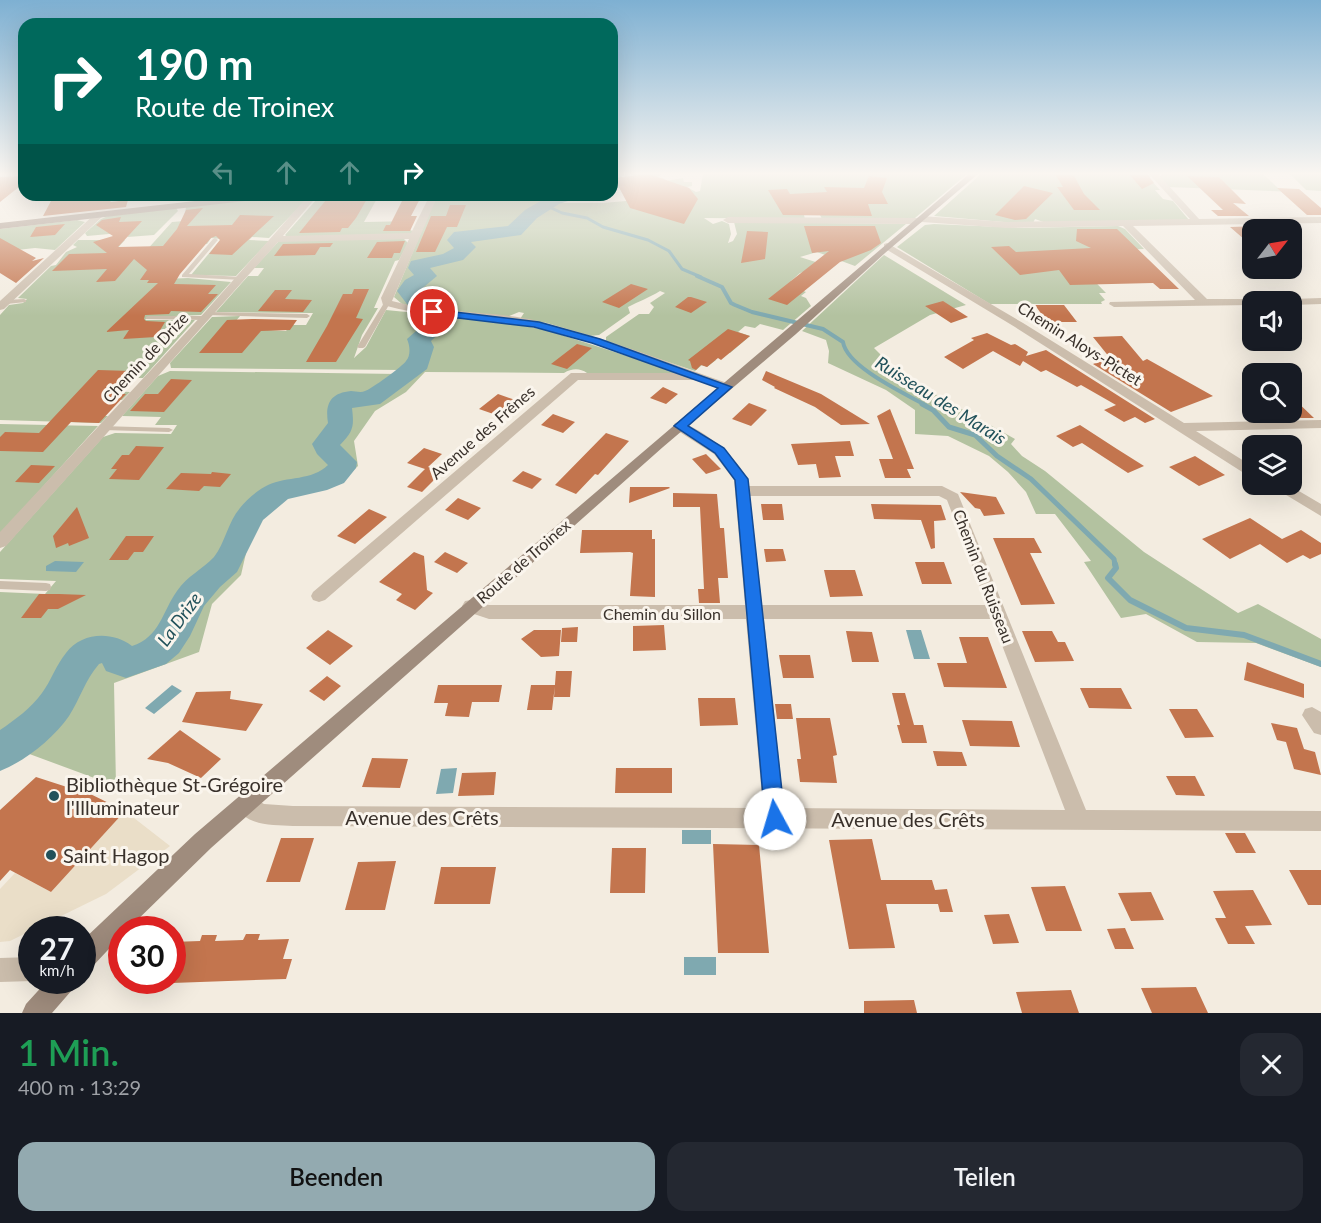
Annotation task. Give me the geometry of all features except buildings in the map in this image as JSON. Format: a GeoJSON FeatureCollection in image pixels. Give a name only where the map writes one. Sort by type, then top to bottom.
{"type":"FeatureCollection","features":[{"type":"Feature","properties":{"kind":"street"},"geometry":{"type":"LineString","coordinates":[[0,226],[43,221]]}},
{"type":"Feature","properties":{"kind":"street"},"geometry":{"type":"LineString","coordinates":[[3,305],[92,221]]}},
{"type":"Feature","properties":{"kind":"street","name":"Chemin de Drize"},"geometry":{"type":"LineString","coordinates":[[0,542],[241,279],[291,221]]}},
{"type":"Feature","properties":{"kind":"street"},"geometry":{"type":"LineString","coordinates":[[422,221],[386,298],[387,303],[412,310],[535,324],[596,341],[726,387]]}},
{"type":"Feature","properties":{"kind":"street","name":"Route de Troinex"},"geometry":{"type":"LineString","coordinates":[[96,945],[153,888],[246,804],[471,606],[792,332],[884,248],[917,221]]}},
{"type":"Feature","properties":{"kind":"street"},"geometry":{"type":"LineString","coordinates":[[941,221],[1007,225],[1242,221]]}},
{"type":"Feature","properties":{"kind":"street"},"geometry":{"type":"LineString","coordinates":[[1126,224],[1204,303]]}},
{"type":"Feature","properties":{"kind":"street"},"geometry":{"type":"LineString","coordinates":[[275,239],[415,237]]}},
{"type":"Feature","properties":{"kind":"street"},"geometry":{"type":"LineString","coordinates":[[884,248],[1037,345]]}},
{"type":"Feature","properties":{"kind":"street","name":"Chemin Aloys-Pictet"},"geometry":{"type":"LineString","coordinates":[[884,248],[1018,325],[1242,466]]}},
{"type":"Feature","properties":{"kind":"street"},"geometry":{"type":"LineString","coordinates":[[1302,302],[1321,301]]}},
{"type":"Feature","properties":{"kind":"street"},"geometry":{"type":"LineString","coordinates":[[1114,304],[1242,302]]}},
{"type":"Feature","properties":{"kind":"street","name":"Avenue des Frênes"},"geometry":{"type":"LineString","coordinates":[[319,596],[575,376],[698,377]]}},
{"type":"Feature","properties":{"kind":"street"},"geometry":{"type":"LineString","coordinates":[[1180,427],[1321,424]]}},
{"type":"Feature","properties":{"kind":"street"},"geometry":{"type":"LineString","coordinates":[[680,426],[708,443],[729,461],[741,479],[775,819]]}},
{"type":"Feature","properties":{"kind":"street","name":"Chemin du Ruisseau"},"geometry":{"type":"LineString","coordinates":[[742,491],[948,493],[952,496],[1079,819]]}},
{"type":"Feature","properties":{"kind":"street"},"geometry":{"type":"LineString","coordinates":[[1294,495],[1321,511]]}},
{"type":"Feature","properties":{"kind":"street","name":"Chemin du Sillon"},"geometry":{"type":"LineString","coordinates":[[471,606],[489,612],[998,612]]}},
{"type":"Feature","properties":{"kind":"street","name":"Avenue des Crêts"},"geometry":{"type":"LineString","coordinates":[[246,804],[260,814],[270,815],[1321,821]]}},
{"type":"Feature","properties":{"kind":"street"},"geometry":{"type":"LineString","coordinates":[[0,970],[18,969]]}},
{"type":"Feature","properties":{"kind":"street"},"geometry":{"type":"LineString","coordinates":[[34,1013],[51,994]]}},
{"type":"Feature","properties":{"kind":"lane"},"geometry":{"type":"LineString","coordinates":[[214,240],[184,276],[241,279]]}},
{"type":"Feature","properties":{"kind":"lane"},"geometry":{"type":"LineString","coordinates":[[3,305],[24,301]]}},
{"type":"Feature","properties":{"kind":"lane"},"geometry":{"type":"LineString","coordinates":[[361,347],[387,303]]}},
{"type":"Feature","properties":{"kind":"lane"},"geometry":{"type":"LineString","coordinates":[[148,318],[307,316]]}},
{"type":"Feature","properties":{"kind":"lane"},"geometry":{"type":"LineString","coordinates":[[104,428],[170,430]]}},
{"type":"Feature","properties":{"kind":"lane"},"geometry":{"type":"LineString","coordinates":[[0,585],[46,587]]}},
{"type":"Feature","properties":{"kind":"green space"},"geometry":{"type":"Polygon","coordinates":[[[66,221],[85,222],[55,250],[35,248],[8,251],[0,247],[0,229],[66,221]]]}},
{"type":"Feature","properties":{"kind":"green space"},"geometry":{"type":"Polygon","coordinates":[[[98,221],[168,221],[154,235],[127,237],[131,232],[87,236],[85,233],[98,221]]]}},
{"type":"Feature","properties":{"kind":"green space"},"geometry":{"type":"Polygon","coordinates":[[[285,221],[269,238],[252,237],[249,240],[269,241],[236,276],[191,275],[221,239],[211,238],[207,244],[198,244],[141,280],[188,278],[231,282],[201,315],[148,317],[145,320],[195,320],[143,378],[124,378],[112,391],[130,392],[122,400],[106,400],[92,416],[108,416],[101,423],[0,420],[0,315],[9,305],[23,303],[27,299],[18,298],[51,266],[56,265],[66,252],[77,247],[73,245],[78,240],[125,240],[113,253],[144,253],[172,222],[285,221]]]}},
{"type":"Feature","properties":{"kind":"green space"},"geometry":{"type":"Polygon","coordinates":[[[297,221],[413,221],[410,230],[413,231],[412,234],[287,237],[285,235],[297,221]]]}},
{"type":"Feature","properties":{"kind":"green space"},"geometry":{"type":"Polygon","coordinates":[[[426,221],[709,221],[713,224],[723,221],[729,224],[731,234],[728,243],[733,241],[737,234],[734,222],[906,224],[855,266],[817,252],[800,257],[828,266],[800,273],[791,281],[793,287],[806,292],[801,296],[806,298],[811,306],[783,330],[760,324],[755,328],[745,326],[738,332],[750,336],[730,353],[716,348],[710,358],[716,360],[707,367],[702,365],[695,371],[606,341],[606,337],[639,314],[649,314],[654,307],[650,303],[665,293],[660,291],[628,307],[630,313],[599,335],[590,336],[547,323],[520,319],[524,313],[519,312],[507,317],[412,306],[402,304],[394,297],[426,221]]]}},
{"type":"Feature","properties":{"kind":"green space"},"geometry":{"type":"Polygon","coordinates":[[[995,221],[1034,221],[1027,224],[995,221]]]}},
{"type":"Feature","properties":{"kind":"green space"},"geometry":{"type":"Polygon","coordinates":[[[1041,221],[1128,221],[1046,223],[1041,221]]]}},
{"type":"Feature","properties":{"kind":"green space"},"geometry":{"type":"Polygon","coordinates":[[[925,225],[1024,228],[1118,226],[1125,229],[1144,249],[1114,250],[1070,256],[1106,293],[1099,293],[1105,300],[1101,302],[1102,304],[990,304],[897,247],[925,225]]]}},
{"type":"Feature","properties":{"kind":"green space"},"geometry":{"type":"Polygon","coordinates":[[[404,239],[408,243],[399,260],[395,261],[374,308],[378,308],[362,335],[354,358],[366,347],[386,310],[498,321],[546,330],[677,372],[675,375],[587,373],[576,369],[564,373],[425,372],[406,392],[375,411],[354,441],[358,466],[345,478],[294,491],[257,515],[241,575],[212,604],[199,652],[114,683],[116,786],[24,752],[11,757],[0,768],[0,592],[45,594],[56,581],[0,579],[0,552],[103,437],[115,433],[171,434],[177,425],[155,425],[161,417],[122,416],[158,376],[170,371],[399,374],[403,370],[171,368],[170,363],[212,317],[240,316],[230,328],[286,331],[291,325],[306,325],[313,313],[216,312],[248,276],[258,276],[264,268],[254,268],[278,242],[284,240],[404,239]]]}},
{"type":"Feature","properties":{"kind":"green space"},"geometry":{"type":"Polygon","coordinates":[[[884,255],[966,305],[930,315],[874,348],[901,375],[1015,439],[1011,444],[1022,456],[1045,471],[1144,552],[1238,613],[1258,604],[1321,639],[1321,667],[1256,643],[1197,642],[1146,614],[1121,618],[1084,562],[1091,561],[1055,514],[1036,514],[1026,492],[1008,472],[989,456],[948,436],[915,434],[915,410],[886,390],[828,363],[829,351],[826,340],[802,331],[884,255]]]}},
{"type":"Feature","properties":{"kind":"green space"},"geometry":{"type":"Polygon","coordinates":[[[0,424],[98,426],[0,534],[0,424]]]}},
{"type":"Feature","properties":{"kind":"shaded area"},"geometry":{"type":"Polygon","coordinates":[[[125,811],[170,846],[106,894],[61,916],[18,916],[18,937],[0,942],[0,889],[15,873],[51,892],[125,811]]]}},
{"type":"Feature","properties":{"kind":"water"},"geometry":{"type":"Polygon","coordinates":[[[55,561],[84,562],[76,572],[46,571],[46,566],[55,561]]]}},
{"type":"Feature","properties":{"kind":"water"},"geometry":{"type":"Polygon","coordinates":[[[906,630],[921,630],[930,659],[914,659],[906,630]]]}},
{"type":"Feature","properties":{"kind":"water"},"geometry":{"type":"Polygon","coordinates":[[[172,685],[182,691],[154,714],[145,708],[172,685]]]}},
{"type":"Feature","properties":{"kind":"water"},"geometry":{"type":"Polygon","coordinates":[[[457,768],[453,793],[436,794],[441,769],[457,768]]]}},
{"type":"Feature","properties":{"kind":"water"},"geometry":{"type":"Polygon","coordinates":[[[682,830],[711,830],[711,844],[682,844],[682,830]]]}},
{"type":"Feature","properties":{"kind":"water"},"geometry":{"type":"Polygon","coordinates":[[[684,957],[716,957],[716,975],[684,975],[684,957]]]}},
{"type":"Feature","properties":{"kind":"waterway","name":"La Drize"},"geometry":{"type":"LineString","coordinates":[[0,753],[44,718],[56,704],[72,673],[87,654],[96,649],[106,649],[119,655],[119,661],[126,663],[153,654],[166,643],[178,626],[189,600],[208,578],[226,564],[251,514],[278,492],[317,483],[334,476],[342,468],[343,462],[327,448],[326,444],[337,433],[341,423],[339,409],[341,404],[350,399],[371,399],[418,364],[422,347],[419,339],[437,325],[425,315],[408,291],[412,284],[427,276],[418,268],[418,265],[456,256],[466,247],[457,240],[461,236],[484,236],[514,231],[524,221]]}},
{"type":"Feature","properties":{"kind":"waterway","name":"Ruisseau des Marais"},"geometry":{"type":"LineString","coordinates":[[593,221],[603,227],[648,240],[669,251],[682,269],[701,277]]}},
{"type":"Feature","properties":{"kind":"waterway","name":"Ruisseau des Marais"},"geometry":{"type":"LineString","coordinates":[[697,276],[722,287],[731,303],[735,305],[752,312],[823,329],[843,342],[847,351],[865,370],[925,405]]}},
{"type":"Feature","properties":{"kind":"waterway","name":"Ruisseau des Marais"},"geometry":{"type":"LineString","coordinates":[[922,404],[933,410],[949,427],[975,435],[997,456],[1031,479],[1114,559],[1115,565]]}},
{"type":"Feature","properties":{"kind":"waterway","name":"Ruisseau des Marais"},"geometry":{"type":"LineString","coordinates":[[1115,564],[1116,568],[1108,578],[1130,600],[1186,628],[1244,635],[1321,664]]}},
{"type":"Feature","properties":{"kind":"place","name":"Bibliothèque St-Grégoire l'Illuminateur"},"geometry":{"type":"Point","coordinates":[54,796]}},
{"type":"Feature","properties":{"kind":"place","name":"Saint Hagop"},"geometry":{"type":"Point","coordinates":[51,855]}},
{"type":"Feature","properties":{"kind":"route"},"geometry":{"type":"LineString","coordinates":[[433,312],[535,324],[596,341],[726,387],[680,426],[719,451],[741,479],[775,819]]}}]}
